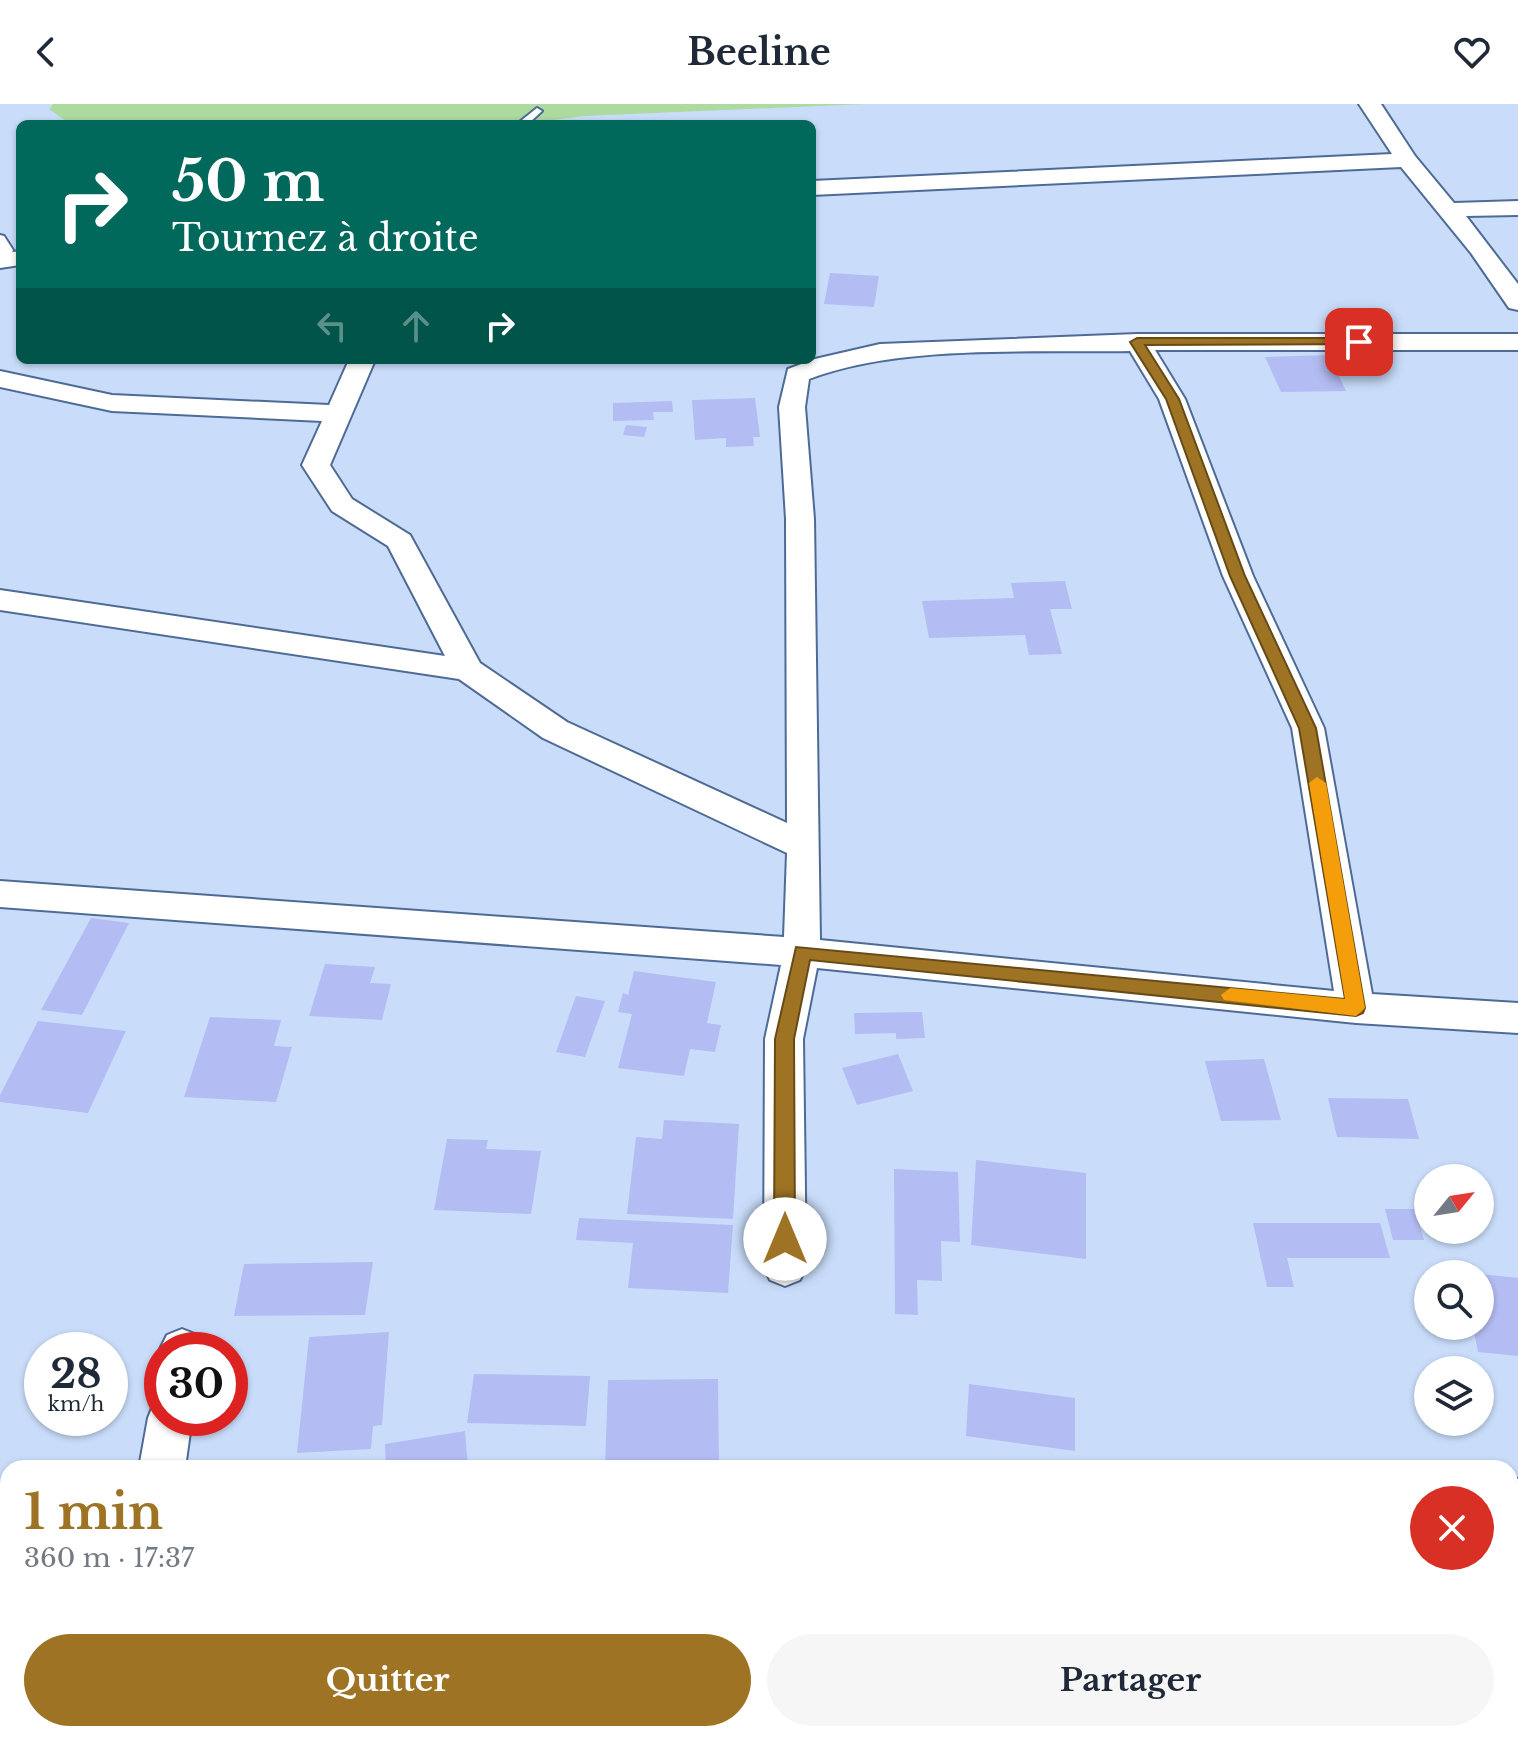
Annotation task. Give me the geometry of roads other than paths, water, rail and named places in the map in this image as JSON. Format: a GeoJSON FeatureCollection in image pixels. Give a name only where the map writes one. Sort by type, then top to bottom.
{"type":"FeatureCollection","features":[{"type":"Feature","properties":{"kind":"street"},"geometry":{"type":"LineString","coordinates":[[1370,104],[1445,210],[1495,264],[1518,303]]}},
{"type":"Feature","properties":{"kind":"street"},"geometry":{"type":"LineString","coordinates":[[816,188],[1407,160]]}},
{"type":"Feature","properties":{"kind":"street"},"geometry":{"type":"LineString","coordinates":[[1445,210],[1514,206]]}},
{"type":"Feature","properties":{"kind":"street"},"geometry":{"type":"LineString","coordinates":[[1137,342],[1172,399],[1238,576],[1308,728],[1356,1008]]}},
{"type":"Feature","properties":{"kind":"street"},"geometry":{"type":"LineString","coordinates":[[816,364],[897,349],[1137,342],[1518,342]]}},
{"type":"Feature","properties":{"kind":"street"},"geometry":{"type":"LineString","coordinates":[[360,364],[316,465],[342,505],[400,541],[468,670]]}},
{"type":"Feature","properties":{"kind":"street"},"geometry":{"type":"LineString","coordinates":[[785,1267],[784,1039],[802,952],[804,846],[800,519],[792,407],[797,368]]}},
{"type":"Feature","properties":{"kind":"street"},"geometry":{"type":"LineString","coordinates":[[0,379],[112,403],[338,414]]}},
{"type":"Feature","properties":{"kind":"street"},"geometry":{"type":"LineString","coordinates":[[0,600],[468,670],[555,730],[804,846]]}},
{"type":"Feature","properties":{"kind":"street"},"geometry":{"type":"LineString","coordinates":[[0,894],[802,952],[1356,1008],[1518,1018]]}},
{"type":"Feature","properties":{"kind":"street"},"geometry":{"type":"LineString","coordinates":[[163,1460],[167,1436]]}},
{"type":"Feature","properties":{"kind":"lane"},"geometry":{"type":"LineString","coordinates":[[527,120],[537,111]]}}]}
